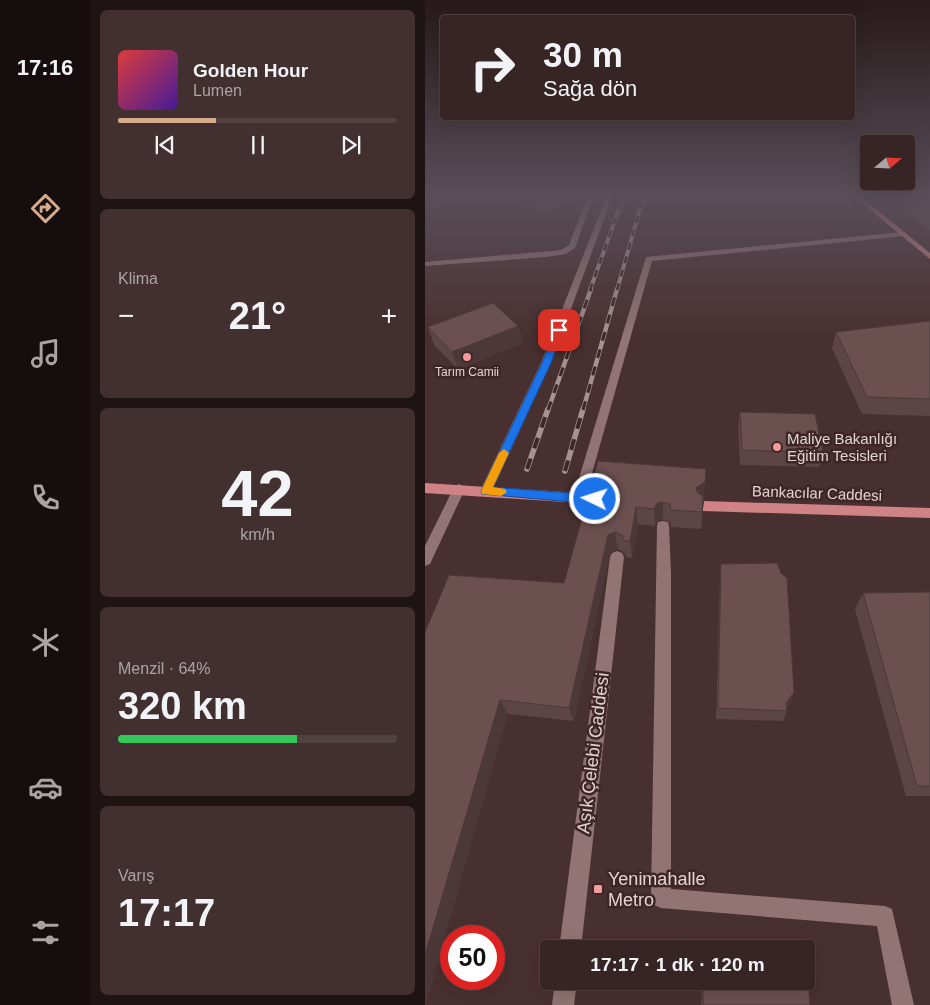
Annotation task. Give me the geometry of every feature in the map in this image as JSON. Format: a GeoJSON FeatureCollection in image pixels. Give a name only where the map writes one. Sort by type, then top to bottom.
{"type":"FeatureCollection","features":[{"type":"Feature","properties":{"kind":"main road"},"geometry":{"type":"LineString","coordinates":[[912,242],[930,257]]}},
{"type":"Feature","properties":{"kind":"main road"},"geometry":{"type":"LineString","coordinates":[[425,488],[459,488],[595,499]]}},
{"type":"Feature","properties":{"kind":"main road","name":"Bankacılar Caddesi"},"geometry":{"type":"LineString","coordinates":[[703,506],[930,513]]}},
{"type":"Feature","properties":{"kind":"street"},"geometry":{"type":"LineString","coordinates":[[425,264],[546,255],[563,252],[572,246],[574,242]]}},
{"type":"Feature","properties":{"kind":"street"},"geometry":{"type":"LineString","coordinates":[[486,491],[546,363],[592,242]]}},
{"type":"Feature","properties":{"kind":"street"},"geometry":{"type":"LineString","coordinates":[[579,498],[649,259],[822,242]]}},
{"type":"Feature","properties":{"kind":"street"},"geometry":{"type":"LineString","coordinates":[[425,560],[459,488]]}},
{"type":"Feature","properties":{"kind":"street"},"geometry":{"type":"LineString","coordinates":[[663,526],[661,898],[885,916],[903,1005]]}},
{"type":"Feature","properties":{"kind":"street","name":"Aşık Çelebi Caddesi"},"geometry":{"type":"LineString","coordinates":[[571,940],[617,557]]}},
{"type":"Feature","properties":{"kind":"street"},"geometry":{"type":"LineString","coordinates":[[563,1005],[565,990]]}},
{"type":"Feature","properties":{"kind":"building"},"geometry":{"type":"Polygon","coordinates":[[[493,303],[518,326],[452,352],[428,327],[493,303]]]}},
{"type":"Feature","properties":{"kind":"building"},"geometry":{"type":"Polygon","coordinates":[[[930,321],[930,399],[867,397],[836,332],[930,321]]]}},
{"type":"Feature","properties":{"kind":"building"},"geometry":{"type":"Polygon","coordinates":[[[740,412],[815,414],[823,453],[742,450],[740,412]]]}},
{"type":"Feature","properties":{"kind":"building"},"geometry":{"type":"Polygon","coordinates":[[[598,461],[706,469],[705,482],[696,488],[698,493],[703,496],[702,512],[671,510],[670,504],[663,502],[657,503],[654,509],[636,507],[630,541],[624,541],[622,535],[615,532],[608,535],[569,708],[500,700],[425,955],[425,632],[449,575],[564,583],[590,489],[600,483],[594,475],[598,461]]]}},
{"type":"Feature","properties":{"kind":"building"},"geometry":{"type":"Polygon","coordinates":[[[777,563],[781,573],[787,578],[794,692],[786,703],[787,711],[718,708],[721,564],[777,563]]]}},
{"type":"Feature","properties":{"kind":"building"},"geometry":{"type":"Polygon","coordinates":[[[930,592],[930,786],[917,786],[863,593],[930,592]]]}},
{"type":"Feature","properties":{"kind":"building"},"geometry":{"type":"Polygon","coordinates":[[[703,990],[809,990],[810,1005],[703,1005],[703,990]]]}},
{"type":"Feature","properties":{"kind":"railway"},"geometry":{"type":"LineString","coordinates":[[590,290],[607,242]]}},
{"type":"Feature","properties":{"kind":"railway"},"geometry":{"type":"LineString","coordinates":[[617,290],[631,242]]}},
{"type":"Feature","properties":{"kind":"railway"},"geometry":{"type":"LineString","coordinates":[[548,410],[591,289]]}},
{"type":"Feature","properties":{"kind":"railway"},"geometry":{"type":"LineString","coordinates":[[583,410],[617,289]]}},
{"type":"Feature","properties":{"kind":"railway"},"geometry":{"type":"LineString","coordinates":[[527,469],[548,409]]}},
{"type":"Feature","properties":{"kind":"railway"},"geometry":{"type":"LineString","coordinates":[[565,471],[583,409]]}},
{"type":"Feature","properties":{"kind":"slow traffic"},"geometry":{"type":"LineString","coordinates":[[501,492],[486,491],[504,453]]}},
{"type":"Feature","properties":{"kind":"place","name":"Tarım Camii"},"geometry":{"type":"Point","coordinates":[467,357]}},
{"type":"Feature","properties":{"kind":"place","name":"Maliye Bakanlığı Eğitim Tesisleri"},"geometry":{"type":"Point","coordinates":[777,447]}},
{"type":"Feature","properties":{"kind":"place","name":"Yenimahalle Metro"},"geometry":{"type":"Point","coordinates":[598,889]}},
{"type":"Feature","properties":{"kind":"route"},"geometry":{"type":"LineString","coordinates":[[559,330],[546,363],[486,491],[595,499]]}}]}
